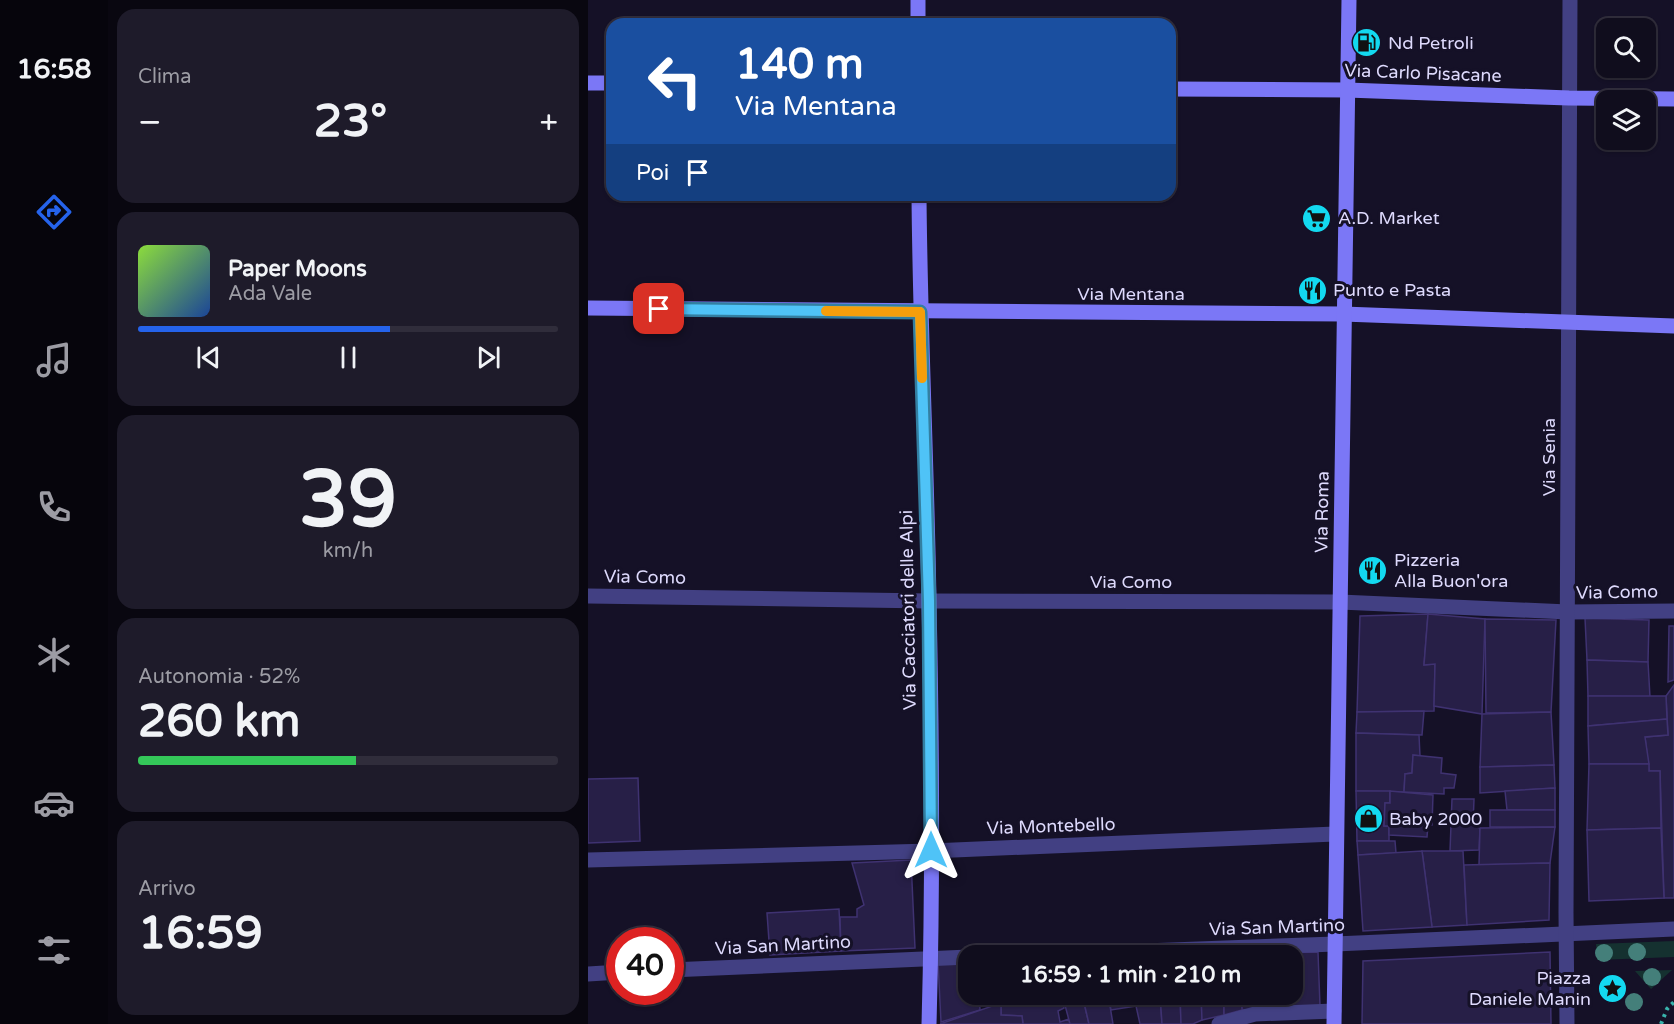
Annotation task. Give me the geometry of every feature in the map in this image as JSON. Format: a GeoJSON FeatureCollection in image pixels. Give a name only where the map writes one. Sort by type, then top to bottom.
{"type":"FeatureCollection","features":[{"type":"Feature","properties":{"kind":"street"},"geometry":{"type":"LineString","coordinates":[[918,0],[918,18]]}},
{"type":"Feature","properties":{"kind":"street","name":"Via Roma"},"geometry":{"type":"LineString","coordinates":[[1334,1017],[1349,0]]}},
{"type":"Feature","properties":{"kind":"street","name":"Via Senia"},"geometry":{"type":"LineString","coordinates":[[1567,1024],[1570,0]]}},
{"type":"Feature","properties":{"kind":"street"},"geometry":{"type":"LineString","coordinates":[[588,83],[606,83]]}},
{"type":"Feature","properties":{"kind":"street","name":"Via Carlo Pisacane"},"geometry":{"type":"LineString","coordinates":[[1176,89],[1347,90],[1569,98],[1674,99]]}},
{"type":"Feature","properties":{"kind":"street","name":"Via Cacciatori delle Alpi"},"geometry":{"type":"LineString","coordinates":[[919,201],[920,312],[929,601],[931,850],[929,1024]]}},
{"type":"Feature","properties":{"kind":"street","name":"Via Mentana"},"geometry":{"type":"LineString","coordinates":[[588,308],[1343,314],[1674,326]]}},
{"type":"Feature","properties":{"kind":"street","name":"Via Como"},"geometry":{"type":"LineString","coordinates":[[588,596],[929,601],[1340,602],[1568,612],[1674,611]]}},
{"type":"Feature","properties":{"kind":"street","name":"Via Montebello"},"geometry":{"type":"LineString","coordinates":[[588,860],[931,850],[1335,834]]}},
{"type":"Feature","properties":{"kind":"street","name":"Via San Martino"},"geometry":{"type":"LineString","coordinates":[[1303,945],[1674,929]]}},
{"type":"Feature","properties":{"kind":"street","name":"Via San Martino"},"geometry":{"type":"LineString","coordinates":[[684,969],[958,957]]}},
{"type":"Feature","properties":{"kind":"street"},"geometry":{"type":"LineString","coordinates":[[588,974],[606,973]]}},
{"type":"Feature","properties":{"kind":"street"},"geometry":{"type":"LineString","coordinates":[[1219,1024],[1255,1014],[1334,1017]]}},
{"type":"Feature","properties":{"kind":"path"},"geometry":{"type":"LineString","coordinates":[[1661,1024],[1667,1009],[1674,1002]]}},
{"type":"Feature","properties":{"kind":"green space"},"geometry":{"type":"Polygon","coordinates":[[[1674,941],[1674,957],[1597,960],[1596,944],[1674,941]]]}},
{"type":"Feature","properties":{"kind":"green space"},"geometry":{"type":"Polygon","coordinates":[[[1672,970],[1651,989],[1635,971],[1672,970]]]}},
{"type":"Feature","properties":{"kind":"building"},"geometry":{"type":"Polygon","coordinates":[[[1428,614],[1424,665],[1435,664],[1434,711],[1357,712],[1360,616],[1428,614]]]}},
{"type":"Feature","properties":{"kind":"building"},"geometry":{"type":"Polygon","coordinates":[[[1428,614],[1485,619],[1482,714],[1434,706],[1435,664],[1424,665],[1428,614]]]}},
{"type":"Feature","properties":{"kind":"building"},"geometry":{"type":"Polygon","coordinates":[[[1585,618],[1649,620],[1648,662],[1587,660],[1585,618]]]}},
{"type":"Feature","properties":{"kind":"building"},"geometry":{"type":"Polygon","coordinates":[[[1485,619],[1556,620],[1551,712],[1486,713],[1485,619]]]}},
{"type":"Feature","properties":{"kind":"building"},"geometry":{"type":"Polygon","coordinates":[[[1669,626],[1674,626],[1674,680],[1668,682],[1669,626]]]}},
{"type":"Feature","properties":{"kind":"building"},"geometry":{"type":"Polygon","coordinates":[[[1587,660],[1648,662],[1650,697],[1588,696],[1587,660]]]}},
{"type":"Feature","properties":{"kind":"building"},"geometry":{"type":"Polygon","coordinates":[[[1674,685],[1674,898],[1664,898],[1660,771],[1649,771],[1645,737],[1668,735],[1666,696],[1674,685]]]}},
{"type":"Feature","properties":{"kind":"building"},"geometry":{"type":"Polygon","coordinates":[[[1588,696],[1666,696],[1667,719],[1588,726],[1588,696]]]}},
{"type":"Feature","properties":{"kind":"building"},"geometry":{"type":"Polygon","coordinates":[[[1424,711],[1422,735],[1356,733],[1357,712],[1424,711]]]}},
{"type":"Feature","properties":{"kind":"building"},"geometry":{"type":"Polygon","coordinates":[[[1551,712],[1554,765],[1480,767],[1482,714],[1551,712]]]}},
{"type":"Feature","properties":{"kind":"building"},"geometry":{"type":"Polygon","coordinates":[[[1667,719],[1668,735],[1645,737],[1649,764],[1589,764],[1588,726],[1667,719]]]}},
{"type":"Feature","properties":{"kind":"building"},"geometry":{"type":"Polygon","coordinates":[[[1356,733],[1419,735],[1420,756],[1413,755],[1412,773],[1405,774],[1404,792],[1356,791],[1356,733]]]}},
{"type":"Feature","properties":{"kind":"building"},"geometry":{"type":"Polygon","coordinates":[[[1413,755],[1442,758],[1441,773],[1456,775],[1454,788],[1444,788],[1444,794],[1404,792],[1405,774],[1412,773],[1413,755]]]}},
{"type":"Feature","properties":{"kind":"building"},"geometry":{"type":"Polygon","coordinates":[[[1589,764],[1649,764],[1649,771],[1660,771],[1661,828],[1587,830],[1589,764]]]}},
{"type":"Feature","properties":{"kind":"building"},"geometry":{"type":"Polygon","coordinates":[[[1554,765],[1555,788],[1480,793],[1480,767],[1554,765]]]}},
{"type":"Feature","properties":{"kind":"building"},"geometry":{"type":"Polygon","coordinates":[[[638,778],[640,841],[588,843],[588,779],[638,778]]]}},
{"type":"Feature","properties":{"kind":"building"},"geometry":{"type":"Polygon","coordinates":[[[1555,788],[1555,810],[1507,810],[1505,791],[1555,788]]]}},
{"type":"Feature","properties":{"kind":"building"},"geometry":{"type":"Polygon","coordinates":[[[1356,791],[1390,791],[1390,803],[1385,803],[1384,826],[1389,826],[1389,841],[1357,841],[1356,791]]]}},
{"type":"Feature","properties":{"kind":"building"},"geometry":{"type":"Polygon","coordinates":[[[1390,791],[1433,795],[1432,825],[1428,825],[1427,837],[1389,835],[1389,826],[1384,826],[1385,803],[1390,803],[1390,791]]]}},
{"type":"Feature","properties":{"kind":"building"},"geometry":{"type":"Polygon","coordinates":[[[1452,799],[1474,799],[1473,826],[1480,828],[1479,850],[1450,851],[1452,799]]]}},
{"type":"Feature","properties":{"kind":"building"},"geometry":{"type":"Polygon","coordinates":[[[1490,810],[1555,810],[1555,827],[1490,827],[1490,810]]]}},
{"type":"Feature","properties":{"kind":"building"},"geometry":{"type":"Polygon","coordinates":[[[1555,827],[1550,863],[1479,865],[1480,828],[1555,827]]]}},
{"type":"Feature","properties":{"kind":"building"},"geometry":{"type":"Polygon","coordinates":[[[1661,828],[1664,898],[1589,901],[1587,830],[1661,828]]]}},
{"type":"Feature","properties":{"kind":"building"},"geometry":{"type":"Polygon","coordinates":[[[1357,841],[1395,841],[1396,853],[1358,855],[1357,841]]]}},
{"type":"Feature","properties":{"kind":"building"},"geometry":{"type":"Polygon","coordinates":[[[1422,851],[1463,851],[1467,925],[1432,927],[1422,851]]]}},
{"type":"Feature","properties":{"kind":"building"},"geometry":{"type":"Polygon","coordinates":[[[1422,851],[1432,927],[1363,931],[1358,855],[1422,851]]]}},
{"type":"Feature","properties":{"kind":"building"},"geometry":{"type":"Polygon","coordinates":[[[911,860],[915,948],[841,951],[840,917],[857,917],[857,909],[864,905],[852,863],[911,860]]]}},
{"type":"Feature","properties":{"kind":"building"},"geometry":{"type":"Polygon","coordinates":[[[1550,863],[1549,920],[1467,925],[1464,865],[1550,863]]]}},
{"type":"Feature","properties":{"kind":"building"},"geometry":{"type":"Polygon","coordinates":[[[839,909],[841,951],[770,955],[767,913],[839,909]]]}},
{"type":"Feature","properties":{"kind":"building"},"geometry":{"type":"Polygon","coordinates":[[[1303,952],[1318,952],[1320,1006],[1242,1010],[1242,1005],[1303,1005],[1303,952]]]}},
{"type":"Feature","properties":{"kind":"building"},"geometry":{"type":"Polygon","coordinates":[[[1550,952],[1551,1024],[1362,1024],[1363,961],[1550,952]]]}},
{"type":"Feature","properties":{"kind":"building"},"geometry":{"type":"Polygon","coordinates":[[[938,962],[958,962],[958,1005],[980,1005],[980,1010],[941,1022],[938,962]]]}},
{"type":"Feature","properties":{"kind":"building"},"geometry":{"type":"Polygon","coordinates":[[[1001,1005],[1064,1005],[1064,1008],[1058,1011],[1060,1022],[1069,1019],[1070,1024],[1023,1024],[1022,1016],[1001,1015],[1001,1005]]]}},
{"type":"Feature","properties":{"kind":"building"},"geometry":{"type":"Polygon","coordinates":[[[1001,1005],[1001,1015],[1022,1016],[1023,1024],[940,1024],[1001,1005]]]}},
{"type":"Feature","properties":{"kind":"building"},"geometry":{"type":"Polygon","coordinates":[[[1065,1005],[1085,1005],[1089,1024],[1070,1024],[1065,1005]]]}},
{"type":"Feature","properties":{"kind":"building"},"geometry":{"type":"Polygon","coordinates":[[[1085,1005],[1110,1005],[1113,1024],[1089,1024],[1085,1005]]]}},
{"type":"Feature","properties":{"kind":"building"},"geometry":{"type":"Polygon","coordinates":[[[1110,1005],[1136,1005],[1136,1006],[1111,1010],[1110,1005]]]}},
{"type":"Feature","properties":{"kind":"building"},"geometry":{"type":"Polygon","coordinates":[[[1161,1005],[1162,1024],[1140,1024],[1136,1006],[1161,1005]]]}},
{"type":"Feature","properties":{"kind":"building"},"geometry":{"type":"Polygon","coordinates":[[[1161,1005],[1180,1005],[1181,1024],[1162,1024],[1161,1005]]]}},
{"type":"Feature","properties":{"kind":"building"},"geometry":{"type":"Polygon","coordinates":[[[1180,1005],[1201,1005],[1202,1020],[1193,1024],[1181,1024],[1180,1005]]]}},
{"type":"Feature","properties":{"kind":"building"},"geometry":{"type":"Polygon","coordinates":[[[1201,1005],[1224,1005],[1224,1015],[1202,1020],[1201,1005]]]}},
{"type":"Feature","properties":{"kind":"building"},"geometry":{"type":"Polygon","coordinates":[[[1224,1005],[1242,1005],[1242,1010],[1224,1015],[1224,1005]]]}},
{"type":"Feature","properties":{"kind":"slow traffic"},"geometry":{"type":"LineString","coordinates":[[826,311],[920,312],[922,378]]}},
{"type":"Feature","properties":{"kind":"place","name":"Nd Petroli"},"geometry":{"type":"Point","coordinates":[1367,43]}},
{"type":"Feature","properties":{"kind":"place","name":"A.D. Market"},"geometry":{"type":"Point","coordinates":[1317,218]}},
{"type":"Feature","properties":{"kind":"place","name":"Punto e Pasta"},"geometry":{"type":"Point","coordinates":[1312,290]}},
{"type":"Feature","properties":{"kind":"place","name":"Pizzeria Alla Buon'ora"},"geometry":{"type":"Point","coordinates":[1373,570]}},
{"type":"Feature","properties":{"kind":"place","name":"Baby 2000"},"geometry":{"type":"Point","coordinates":[1368,819]}},
{"type":"Feature","properties":{"kind":"place","name":"Piazza Daniele Manin"},"geometry":{"type":"Point","coordinates":[1612,988]}},
{"type":"Feature","properties":{"kind":"route"},"geometry":{"type":"LineString","coordinates":[[659,309],[920,312],[929,601],[931,850]]}}]}
